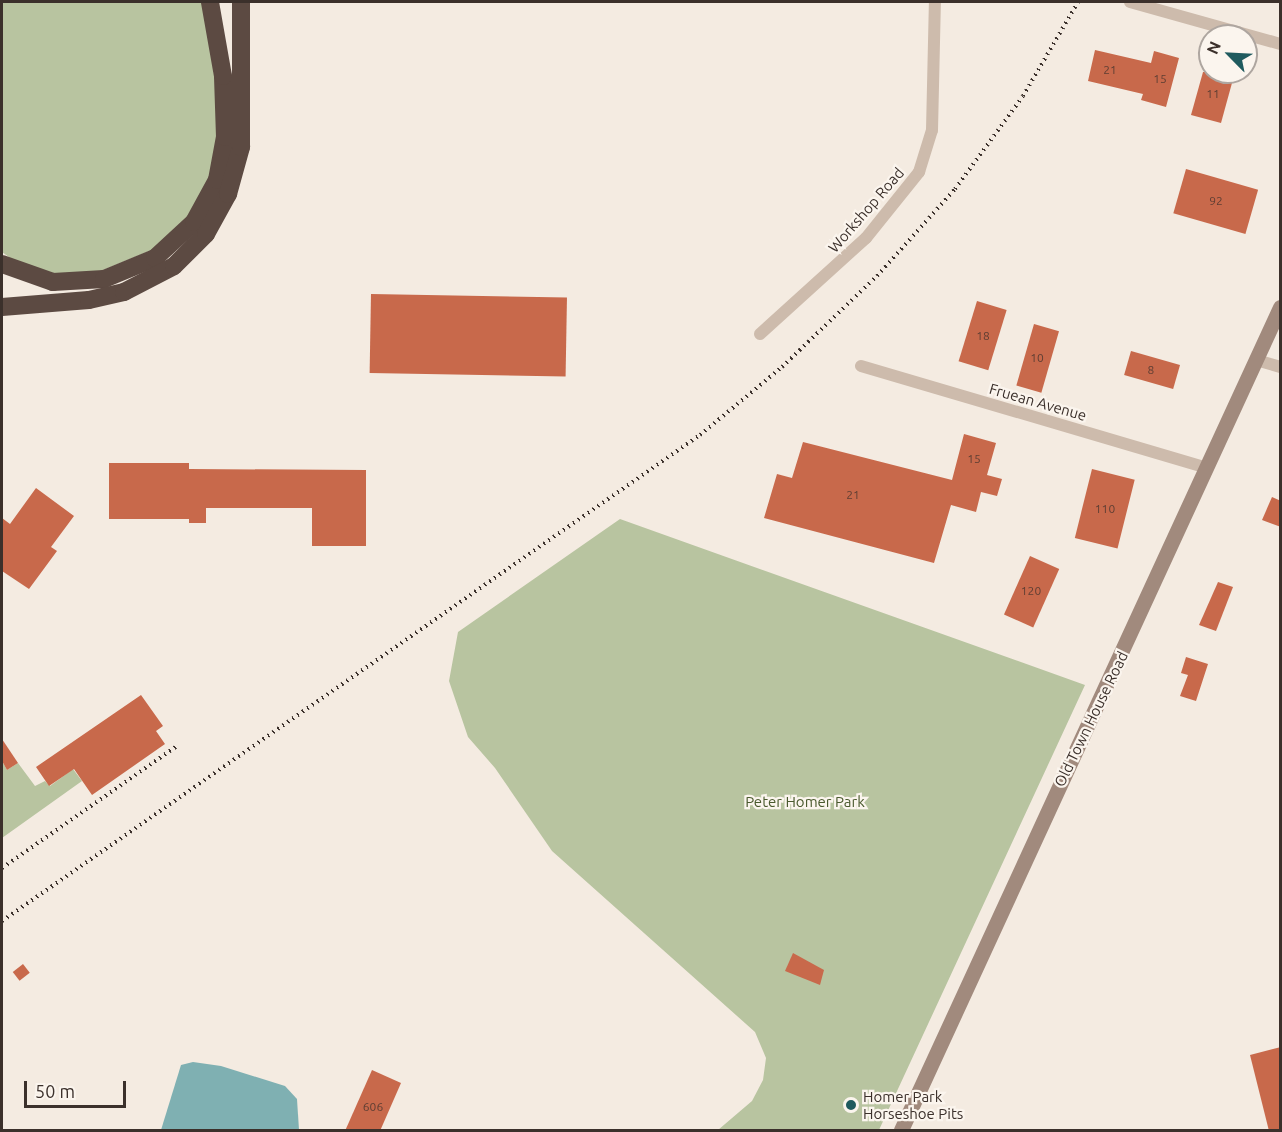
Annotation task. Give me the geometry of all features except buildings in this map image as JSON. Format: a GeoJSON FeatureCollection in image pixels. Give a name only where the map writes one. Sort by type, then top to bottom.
{"type":"FeatureCollection","features":[{"type":"Feature","properties":{"kind":"highway"},"geometry":{"type":"LineString","coordinates":[[2,264],[53,282],[104,279],[155,258],[194,222],[217,180],[225,137],[223,76],[210,2]]}},
{"type":"Feature","properties":{"kind":"highway"},"geometry":{"type":"LineString","coordinates":[[2,307],[90,300],[124,291],[174,266],[206,234],[228,194],[241,147],[241,2]]}},
{"type":"Feature","properties":{"kind":"main road","name":"Old Town House Road"},"geometry":{"type":"LineString","coordinates":[[901,1131],[1281,307]]}},
{"type":"Feature","properties":{"kind":"street","name":"Workshop Road"},"geometry":{"type":"LineString","coordinates":[[760,334],[866,238],[919,172],[932,130],[935,2]]}},
{"type":"Feature","properties":{"kind":"street"},"geometry":{"type":"LineString","coordinates":[[1130,2],[1281,44]]}},
{"type":"Feature","properties":{"kind":"street"},"geometry":{"type":"LineString","coordinates":[[1256,360],[1281,367]]}},
{"type":"Feature","properties":{"kind":"street","name":"Fruean Avenue"},"geometry":{"type":"LineString","coordinates":[[861,366],[1207,468]]}},
{"type":"Feature","properties":{"kind":"green space"},"geometry":{"type":"Polygon","coordinates":[[[2,2],[203,2],[218,100],[216,154],[203,195],[184,223],[159,247],[93,274],[55,274],[17,263],[2,252],[2,2]]]}},
{"type":"Feature","properties":{"kind":"green space","name":"Peter Homer Park"},"geometry":{"type":"Polygon","coordinates":[[[620,519],[1085,685],[879,1130],[718,1130],[752,1101],[763,1080],[766,1058],[755,1032],[552,851],[495,768],[468,737],[449,681],[458,632],[620,519]]]}},
{"type":"Feature","properties":{"kind":"green space"},"geometry":{"type":"Polygon","coordinates":[[[2,761],[7,770],[18,763],[35,786],[45,781],[50,786],[73,769],[82,781],[2,838],[2,761]]]}},
{"type":"Feature","properties":{"kind":"water"},"geometry":{"type":"Polygon","coordinates":[[[193,1062],[221,1066],[285,1086],[297,1099],[299,1130],[161,1130],[181,1065],[193,1062]]]}},
{"type":"Feature","properties":{"kind":"railway"},"geometry":{"type":"LineString","coordinates":[[2,921],[700,435],[782,367],[877,276],[955,189],[1023,96],[1078,2]]}},
{"type":"Feature","properties":{"kind":"railway"},"geometry":{"type":"LineString","coordinates":[[2,868],[178,745]]}},
{"type":"Feature","properties":{"kind":"place","name":"Homer Park Horseshoe Pits"},"geometry":{"type":"Point","coordinates":[851,1105]}}]}
